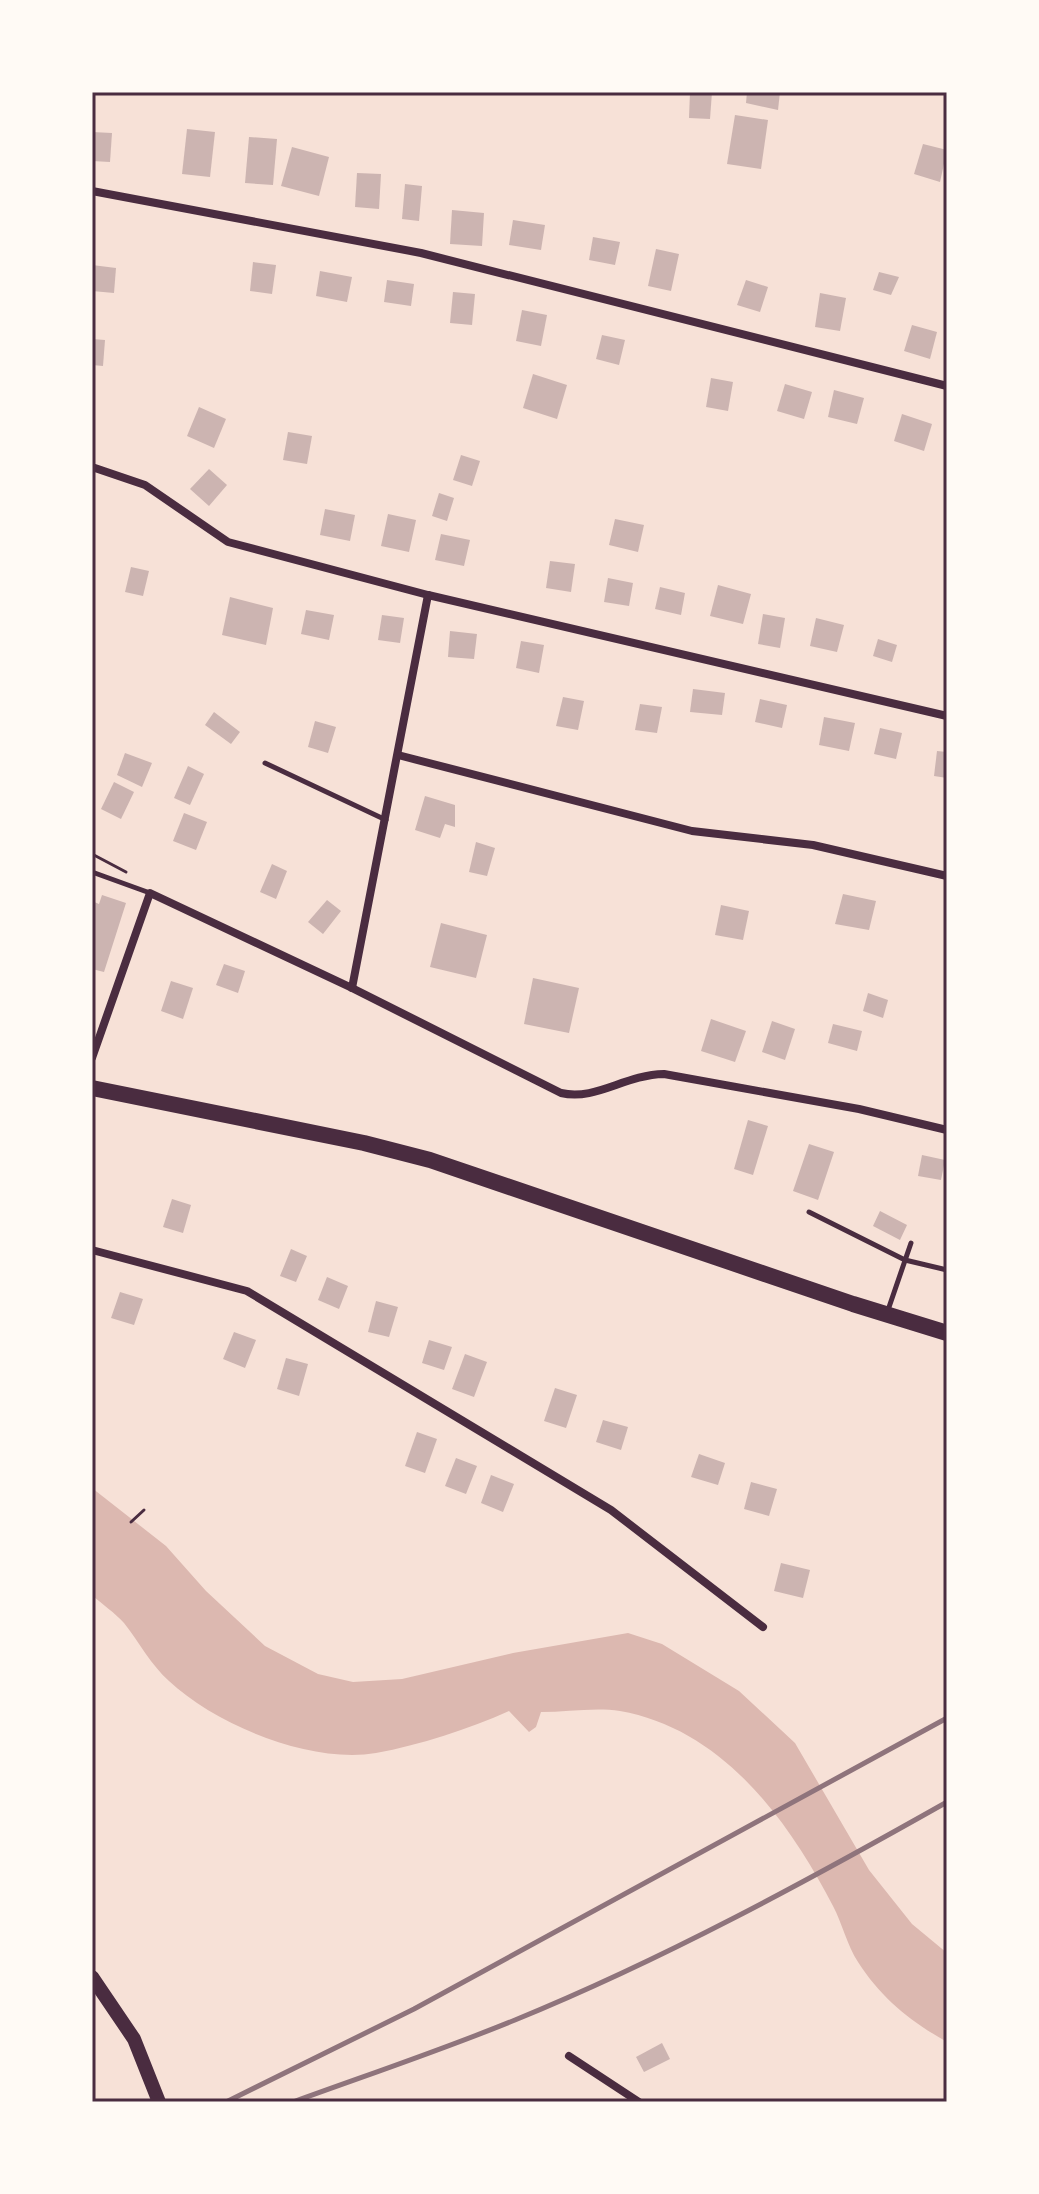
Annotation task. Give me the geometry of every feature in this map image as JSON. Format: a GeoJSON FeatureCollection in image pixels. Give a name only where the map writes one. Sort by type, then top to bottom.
{"type":"FeatureCollection","features":[{"type":"Feature","properties":{"kind":"main road"},"geometry":{"type":"LineString","coordinates":[[92,1088],[364,1143],[430,1160],[947,1333]]}},
{"type":"Feature","properties":{"kind":"main road"},"geometry":{"type":"LineString","coordinates":[[92,1977],[134,2039],[159,2102]]}},
{"type":"Feature","properties":{"kind":"street"},"geometry":{"type":"LineString","coordinates":[[92,191],[421,253],[947,386]]}},
{"type":"Feature","properties":{"kind":"street"},"geometry":{"type":"LineString","coordinates":[[92,467],[145,485],[228,542],[428,595],[947,716]]}},
{"type":"Feature","properties":{"kind":"street"},"geometry":{"type":"LineString","coordinates":[[352,988],[428,595]]}},
{"type":"Feature","properties":{"kind":"street"},"geometry":{"type":"LineString","coordinates":[[398,755],[692,831],[813,845],[947,876]]}},
{"type":"Feature","properties":{"kind":"street"},"geometry":{"type":"LineString","coordinates":[[92,1058],[95,1042],[150,893],[352,988],[561,1093],[578,1097],[640,1075],[664,1074],[859,1109],[947,1130]]}},
{"type":"Feature","properties":{"kind":"street"},"geometry":{"type":"LineString","coordinates":[[92,1250],[247,1291],[611,1510],[763,1627]]}},
{"type":"Feature","properties":{"kind":"street"},"geometry":{"type":"LineString","coordinates":[[569,2056],[639,2102]]}},
{"type":"Feature","properties":{"kind":"lane"},"geometry":{"type":"LineString","coordinates":[[265,763],[386,820]]}},
{"type":"Feature","properties":{"kind":"lane"},"geometry":{"type":"LineString","coordinates":[[92,872],[150,893]]}},
{"type":"Feature","properties":{"kind":"lane"},"geometry":{"type":"LineString","coordinates":[[809,1212],[905,1260],[947,1270]]}},
{"type":"Feature","properties":{"kind":"lane"},"geometry":{"type":"LineString","coordinates":[[887,1314],[911,1243]]}},
{"type":"Feature","properties":{"kind":"path"},"geometry":{"type":"LineString","coordinates":[[131,1522],[144,1510]]}},
{"type":"Feature","properties":{"kind":"shaded area"},"geometry":{"type":"Polygon","coordinates":[[[92,1488],[166,1546],[206,1591],[265,1646],[318,1674],[353,1682],[402,1679],[513,1653],[628,1633],[662,1644],[739,1691],[795,1743],[869,1870],[912,1924],[947,1953],[947,2042],[897,2008],[876,1987],[854,1955],[836,1913],[795,1841],[748,1783],[690,1737],[657,1721],[610,1710],[541,1712],[536,1727],[529,1732],[509,1711],[427,1741],[376,1753],[350,1755],[322,1753],[265,1738],[212,1712],[163,1675],[124,1623],[92,1595],[92,1488]]]}},
{"type":"Feature","properties":{"kind":"building"},"geometry":{"type":"Polygon","coordinates":[[[690,92],[712,92],[710,119],[689,118],[690,92]]]}},
{"type":"Feature","properties":{"kind":"building"},"geometry":{"type":"Polygon","coordinates":[[[747,92],[780,92],[778,110],[746,103],[747,92]]]}},
{"type":"Feature","properties":{"kind":"building"},"geometry":{"type":"Polygon","coordinates":[[[735,115],[768,120],[761,169],[727,164],[735,115]]]}},
{"type":"Feature","properties":{"kind":"building"},"geometry":{"type":"Polygon","coordinates":[[[187,129],[215,132],[210,177],[182,174],[187,129]]]}},
{"type":"Feature","properties":{"kind":"building"},"geometry":{"type":"Polygon","coordinates":[[[92,132],[112,133],[110,162],[92,161],[92,132]]]}},
{"type":"Feature","properties":{"kind":"building"},"geometry":{"type":"Polygon","coordinates":[[[249,137],[277,139],[273,185],[245,183],[249,137]]]}},
{"type":"Feature","properties":{"kind":"building"},"geometry":{"type":"Polygon","coordinates":[[[923,144],[947,150],[940,182],[914,174],[923,144]]]}},
{"type":"Feature","properties":{"kind":"building"},"geometry":{"type":"Polygon","coordinates":[[[292,147],[329,157],[319,196],[281,186],[292,147]]]}},
{"type":"Feature","properties":{"kind":"building"},"geometry":{"type":"Polygon","coordinates":[[[357,173],[381,174],[379,209],[355,207],[357,173]]]}},
{"type":"Feature","properties":{"kind":"building"},"geometry":{"type":"Polygon","coordinates":[[[405,184],[422,186],[419,221],[402,219],[405,184]]]}},
{"type":"Feature","properties":{"kind":"building"},"geometry":{"type":"Polygon","coordinates":[[[452,210],[484,213],[482,246],[450,244],[452,210]]]}},
{"type":"Feature","properties":{"kind":"building"},"geometry":{"type":"Polygon","coordinates":[[[513,220],[545,225],[541,250],[509,245],[513,220]]]}},
{"type":"Feature","properties":{"kind":"building"},"geometry":{"type":"Polygon","coordinates":[[[593,237],[620,242],[615,265],[589,260],[593,237]]]}},
{"type":"Feature","properties":{"kind":"building"},"geometry":{"type":"Polygon","coordinates":[[[656,249],[679,254],[671,291],[648,286],[656,249]]]}},
{"type":"Feature","properties":{"kind":"building"},"geometry":{"type":"Polygon","coordinates":[[[253,262],[276,265],[272,294],[250,291],[253,262]]]}},
{"type":"Feature","properties":{"kind":"building"},"geometry":{"type":"Polygon","coordinates":[[[92,265],[116,268],[114,293],[92,291],[92,265]]]}},
{"type":"Feature","properties":{"kind":"building"},"geometry":{"type":"Polygon","coordinates":[[[320,271],[352,277],[347,302],[316,296],[320,271]]]}},
{"type":"Feature","properties":{"kind":"building"},"geometry":{"type":"Polygon","coordinates":[[[879,272],[899,277],[891,295],[873,290],[879,272]]]}},
{"type":"Feature","properties":{"kind":"building"},"geometry":{"type":"Polygon","coordinates":[[[387,280],[414,284],[411,306],[384,302],[387,280]]]}},
{"type":"Feature","properties":{"kind":"building"},"geometry":{"type":"Polygon","coordinates":[[[746,280],[768,287],[760,312],[737,305],[746,280]]]}},
{"type":"Feature","properties":{"kind":"building"},"geometry":{"type":"Polygon","coordinates":[[[453,292],[475,294],[472,325],[450,323],[453,292]]]}},
{"type":"Feature","properties":{"kind":"building"},"geometry":{"type":"Polygon","coordinates":[[[820,293],[846,298],[840,331],[815,327],[820,293]]]}},
{"type":"Feature","properties":{"kind":"building"},"geometry":{"type":"Polygon","coordinates":[[[522,310],[547,315],[541,346],[516,341],[522,310]]]}},
{"type":"Feature","properties":{"kind":"building"},"geometry":{"type":"Polygon","coordinates":[[[912,325],[937,332],[930,359],[904,351],[912,325]]]}},
{"type":"Feature","properties":{"kind":"building"},"geometry":{"type":"Polygon","coordinates":[[[602,335],[625,340],[619,365],[596,359],[602,335]]]}},
{"type":"Feature","properties":{"kind":"building"},"geometry":{"type":"Polygon","coordinates":[[[92,339],[105,340],[103,366],[92,365],[92,339]]]}},
{"type":"Feature","properties":{"kind":"building"},"geometry":{"type":"Polygon","coordinates":[[[533,374],[567,385],[557,419],[523,408],[533,374]]]}},
{"type":"Feature","properties":{"kind":"building"},"geometry":{"type":"Polygon","coordinates":[[[711,378],[733,382],[728,411],[706,407],[711,378]]]}},
{"type":"Feature","properties":{"kind":"building"},"geometry":{"type":"Polygon","coordinates":[[[785,384],[812,392],[804,419],[777,411],[785,384]]]}},
{"type":"Feature","properties":{"kind":"building"},"geometry":{"type":"Polygon","coordinates":[[[834,390],[864,398],[857,424],[828,417],[834,390]]]}},
{"type":"Feature","properties":{"kind":"building"},"geometry":{"type":"Polygon","coordinates":[[[199,407],[226,419],[214,448],[187,436],[199,407]]]}},
{"type":"Feature","properties":{"kind":"building"},"geometry":{"type":"Polygon","coordinates":[[[902,414],[932,424],[924,451],[894,441],[902,414]]]}},
{"type":"Feature","properties":{"kind":"building"},"geometry":{"type":"Polygon","coordinates":[[[288,432],[312,436],[307,464],[283,460],[288,432]]]}},
{"type":"Feature","properties":{"kind":"building"},"geometry":{"type":"Polygon","coordinates":[[[461,455],[480,461],[472,486],[453,480],[461,455]]]}},
{"type":"Feature","properties":{"kind":"building"},"geometry":{"type":"Polygon","coordinates":[[[209,469],[227,485],[209,506],[190,489],[209,469]]]}},
{"type":"Feature","properties":{"kind":"building"},"geometry":{"type":"Polygon","coordinates":[[[439,493],[454,498],[447,521],[432,516],[439,493]]]}},
{"type":"Feature","properties":{"kind":"building"},"geometry":{"type":"Polygon","coordinates":[[[325,509],[355,515],[350,541],[320,535],[325,509]]]}},
{"type":"Feature","properties":{"kind":"building"},"geometry":{"type":"Polygon","coordinates":[[[388,514],[416,520],[409,552],[381,546],[388,514]]]}},
{"type":"Feature","properties":{"kind":"building"},"geometry":{"type":"Polygon","coordinates":[[[615,519],[644,525],[638,552],[609,545],[615,519]]]}},
{"type":"Feature","properties":{"kind":"building"},"geometry":{"type":"Polygon","coordinates":[[[441,534],[470,540],[464,566],[435,560],[441,534]]]}},
{"type":"Feature","properties":{"kind":"building"},"geometry":{"type":"Polygon","coordinates":[[[550,561],[575,564],[571,592],[546,588],[550,561]]]}},
{"type":"Feature","properties":{"kind":"building"},"geometry":{"type":"Polygon","coordinates":[[[131,567],[149,571],[143,596],[125,592],[131,567]]]}},
{"type":"Feature","properties":{"kind":"building"},"geometry":{"type":"Polygon","coordinates":[[[608,578],[633,583],[629,606],[604,602],[608,578]]]}},
{"type":"Feature","properties":{"kind":"building"},"geometry":{"type":"Polygon","coordinates":[[[718,585],[751,594],[743,624],[710,616],[718,585]]]}},
{"type":"Feature","properties":{"kind":"building"},"geometry":{"type":"Polygon","coordinates":[[[660,587],[685,593],[681,615],[655,609],[660,587]]]}},
{"type":"Feature","properties":{"kind":"building"},"geometry":{"type":"Polygon","coordinates":[[[230,597],[273,608],[266,645],[222,635],[230,597]]]}},
{"type":"Feature","properties":{"kind":"building"},"geometry":{"type":"Polygon","coordinates":[[[306,610],[334,615],[329,640],[301,634],[306,610]]]}},
{"type":"Feature","properties":{"kind":"building"},"geometry":{"type":"Polygon","coordinates":[[[763,614],[785,618],[780,648],[758,644],[763,614]]]}},
{"type":"Feature","properties":{"kind":"building"},"geometry":{"type":"Polygon","coordinates":[[[382,615],[404,618],[400,643],[378,640],[382,615]]]}},
{"type":"Feature","properties":{"kind":"building"},"geometry":{"type":"Polygon","coordinates":[[[816,618],[844,625],[837,652],[810,646],[816,618]]]}},
{"type":"Feature","properties":{"kind":"building"},"geometry":{"type":"Polygon","coordinates":[[[450,631],[477,634],[474,659],[448,657],[450,631]]]}},
{"type":"Feature","properties":{"kind":"building"},"geometry":{"type":"Polygon","coordinates":[[[878,639],[897,645],[892,662],[873,656],[878,639]]]}},
{"type":"Feature","properties":{"kind":"building"},"geometry":{"type":"Polygon","coordinates":[[[521,641],[544,645],[539,673],[516,668],[521,641]]]}},
{"type":"Feature","properties":{"kind":"building"},"geometry":{"type":"Polygon","coordinates":[[[693,689],[725,693],[722,715],[690,712],[693,689]]]}},
{"type":"Feature","properties":{"kind":"building"},"geometry":{"type":"Polygon","coordinates":[[[563,697],[584,701],[578,730],[556,726],[563,697]]]}},
{"type":"Feature","properties":{"kind":"building"},"geometry":{"type":"Polygon","coordinates":[[[760,699],[787,705],[782,728],[755,722],[760,699]]]}},
{"type":"Feature","properties":{"kind":"building"},"geometry":{"type":"Polygon","coordinates":[[[640,704],[662,707],[657,733],[635,730],[640,704]]]}},
{"type":"Feature","properties":{"kind":"building"},"geometry":{"type":"Polygon","coordinates":[[[214,712],[240,732],[231,744],[205,725],[214,712]]]}},
{"type":"Feature","properties":{"kind":"building"},"geometry":{"type":"Polygon","coordinates":[[[824,717],[855,723],[849,751],[819,745],[824,717]]]}},
{"type":"Feature","properties":{"kind":"building"},"geometry":{"type":"Polygon","coordinates":[[[315,721],[336,727],[328,753],[308,747],[315,721]]]}},
{"type":"Feature","properties":{"kind":"building"},"geometry":{"type":"Polygon","coordinates":[[[880,728],[902,733],[896,759],[874,754],[880,728]]]}},
{"type":"Feature","properties":{"kind":"building"},"geometry":{"type":"Polygon","coordinates":[[[937,751],[947,752],[947,778],[934,776],[937,751]]]}},
{"type":"Feature","properties":{"kind":"building"},"geometry":{"type":"Polygon","coordinates":[[[125,753],[152,763],[142,787],[117,775],[125,753]]]}},
{"type":"Feature","properties":{"kind":"building"},"geometry":{"type":"Polygon","coordinates":[[[188,766],[204,774],[190,805],[174,798],[188,766]]]}},
{"type":"Feature","properties":{"kind":"building"},"geometry":{"type":"Polygon","coordinates":[[[114,782],[134,792],[121,819],[101,809],[114,782]]]}},
{"type":"Feature","properties":{"kind":"building"},"geometry":{"type":"Polygon","coordinates":[[[425,796],[455,805],[455,827],[445,824],[440,838],[415,830],[425,796]]]}},
{"type":"Feature","properties":{"kind":"building"},"geometry":{"type":"Polygon","coordinates":[[[184,813],[207,822],[196,850],[173,841],[184,813]]]}},
{"type":"Feature","properties":{"kind":"building"},"geometry":{"type":"Polygon","coordinates":[[[476,842],[495,848],[487,876],[469,872],[476,842]]]}},
{"type":"Feature","properties":{"kind":"building"},"geometry":{"type":"Polygon","coordinates":[[[272,864],[287,871],[276,899],[260,892],[272,864]]]}},
{"type":"Feature","properties":{"kind":"building"},"geometry":{"type":"Polygon","coordinates":[[[843,894],[876,901],[869,930],[835,924],[843,894]]]}},
{"type":"Feature","properties":{"kind":"building"},"geometry":{"type":"Polygon","coordinates":[[[102,895],[126,903],[104,972],[92,969],[92,901],[99,904],[102,895]]]}},
{"type":"Feature","properties":{"kind":"building"},"geometry":{"type":"Polygon","coordinates":[[[327,900],[341,911],[323,934],[308,922],[327,900]]]}},
{"type":"Feature","properties":{"kind":"building"},"geometry":{"type":"Polygon","coordinates":[[[721,905],[749,911],[743,940],[715,935],[721,905]]]}},
{"type":"Feature","properties":{"kind":"building"},"geometry":{"type":"Polygon","coordinates":[[[441,923],[487,935],[476,978],[430,967],[441,923]]]}},
{"type":"Feature","properties":{"kind":"building"},"geometry":{"type":"Polygon","coordinates":[[[224,964],[245,971],[238,993],[216,985],[224,964]]]}},
{"type":"Feature","properties":{"kind":"building"},"geometry":{"type":"Polygon","coordinates":[[[533,978],[579,988],[569,1033],[524,1024],[533,978]]]}},
{"type":"Feature","properties":{"kind":"building"},"geometry":{"type":"Polygon","coordinates":[[[171,981],[193,988],[183,1019],[161,1011],[171,981]]]}},
{"type":"Feature","properties":{"kind":"building"},"geometry":{"type":"Polygon","coordinates":[[[868,993],[888,1000],[883,1018],[863,1011],[868,993]]]}},
{"type":"Feature","properties":{"kind":"building"},"geometry":{"type":"Polygon","coordinates":[[[711,1019],[746,1031],[735,1062],[701,1051],[711,1019]]]}},
{"type":"Feature","properties":{"kind":"building"},"geometry":{"type":"Polygon","coordinates":[[[772,1021],[795,1029],[785,1060],[762,1052],[772,1021]]]}},
{"type":"Feature","properties":{"kind":"building"},"geometry":{"type":"Polygon","coordinates":[[[833,1024],[862,1031],[857,1051],[828,1043],[833,1024]]]}},
{"type":"Feature","properties":{"kind":"building"},"geometry":{"type":"Polygon","coordinates":[[[748,1120],[768,1126],[753,1175],[734,1169],[748,1120]]]}},
{"type":"Feature","properties":{"kind":"building"},"geometry":{"type":"Polygon","coordinates":[[[809,1144],[834,1152],[818,1200],[793,1191],[809,1144]]]}},
{"type":"Feature","properties":{"kind":"building"},"geometry":{"type":"Polygon","coordinates":[[[922,1155],[945,1160],[941,1180],[918,1176],[922,1155]]]}},
{"type":"Feature","properties":{"kind":"building"},"geometry":{"type":"Polygon","coordinates":[[[172,1199],[191,1205],[183,1233],[163,1227],[172,1199]]]}},
{"type":"Feature","properties":{"kind":"building"},"geometry":{"type":"Polygon","coordinates":[[[880,1211],[907,1225],[900,1240],[873,1226],[880,1211]]]}},
{"type":"Feature","properties":{"kind":"building"},"geometry":{"type":"Polygon","coordinates":[[[291,1249],[307,1256],[296,1282],[280,1276],[291,1249]]]}},
{"type":"Feature","properties":{"kind":"building"},"geometry":{"type":"Polygon","coordinates":[[[327,1277],[348,1286],[339,1309],[318,1300],[327,1277]]]}},
{"type":"Feature","properties":{"kind":"building"},"geometry":{"type":"Polygon","coordinates":[[[120,1292],[143,1299],[134,1325],[111,1318],[120,1292]]]}},
{"type":"Feature","properties":{"kind":"building"},"geometry":{"type":"Polygon","coordinates":[[[376,1301],[398,1307],[389,1337],[368,1332],[376,1301]]]}},
{"type":"Feature","properties":{"kind":"building"},"geometry":{"type":"Polygon","coordinates":[[[234,1332],[256,1340],[245,1368],[223,1359],[234,1332]]]}},
{"type":"Feature","properties":{"kind":"building"},"geometry":{"type":"Polygon","coordinates":[[[429,1340],[452,1347],[444,1370],[422,1363],[429,1340]]]}},
{"type":"Feature","properties":{"kind":"building"},"geometry":{"type":"Polygon","coordinates":[[[465,1354],[487,1362],[474,1397],[452,1389],[465,1354]]]}},
{"type":"Feature","properties":{"kind":"building"},"geometry":{"type":"Polygon","coordinates":[[[286,1358],[308,1364],[299,1396],[277,1389],[286,1358]]]}},
{"type":"Feature","properties":{"kind":"building"},"geometry":{"type":"Polygon","coordinates":[[[555,1388],[577,1395],[566,1428],[544,1421],[555,1388]]]}},
{"type":"Feature","properties":{"kind":"building"},"geometry":{"type":"Polygon","coordinates":[[[603,1420],[628,1427],[621,1450],[596,1442],[603,1420]]]}},
{"type":"Feature","properties":{"kind":"building"},"geometry":{"type":"Polygon","coordinates":[[[417,1432],[437,1439],[425,1473],[405,1466],[417,1432]]]}},
{"type":"Feature","properties":{"kind":"building"},"geometry":{"type":"Polygon","coordinates":[[[699,1454],[725,1463],[718,1485],[691,1477],[699,1454]]]}},
{"type":"Feature","properties":{"kind":"building"},"geometry":{"type":"Polygon","coordinates":[[[456,1458],[477,1466],[466,1494],[445,1486],[456,1458]]]}},
{"type":"Feature","properties":{"kind":"building"},"geometry":{"type":"Polygon","coordinates":[[[491,1475],[514,1484],[503,1512],[481,1503],[491,1475]]]}},
{"type":"Feature","properties":{"kind":"building"},"geometry":{"type":"Polygon","coordinates":[[[751,1482],[777,1489],[769,1516],[744,1509],[751,1482]]]}},
{"type":"Feature","properties":{"kind":"building"},"geometry":{"type":"Polygon","coordinates":[[[781,1563],[810,1570],[803,1598],[774,1591],[781,1563]]]}},
{"type":"Feature","properties":{"kind":"building"},"geometry":{"type":"Polygon","coordinates":[[[662,2043],[670,2059],[644,2072],[636,2057],[662,2043]]]}},
{"type":"Feature","properties":{"kind":"railway"},"geometry":{"type":"LineString","coordinates":[[226,2102],[414,2009],[947,1718]]}},
{"type":"Feature","properties":{"kind":"railway"},"geometry":{"type":"LineString","coordinates":[[293,2102],[488,2031],[626,1971],[788,1890],[947,1802]]}}]}
